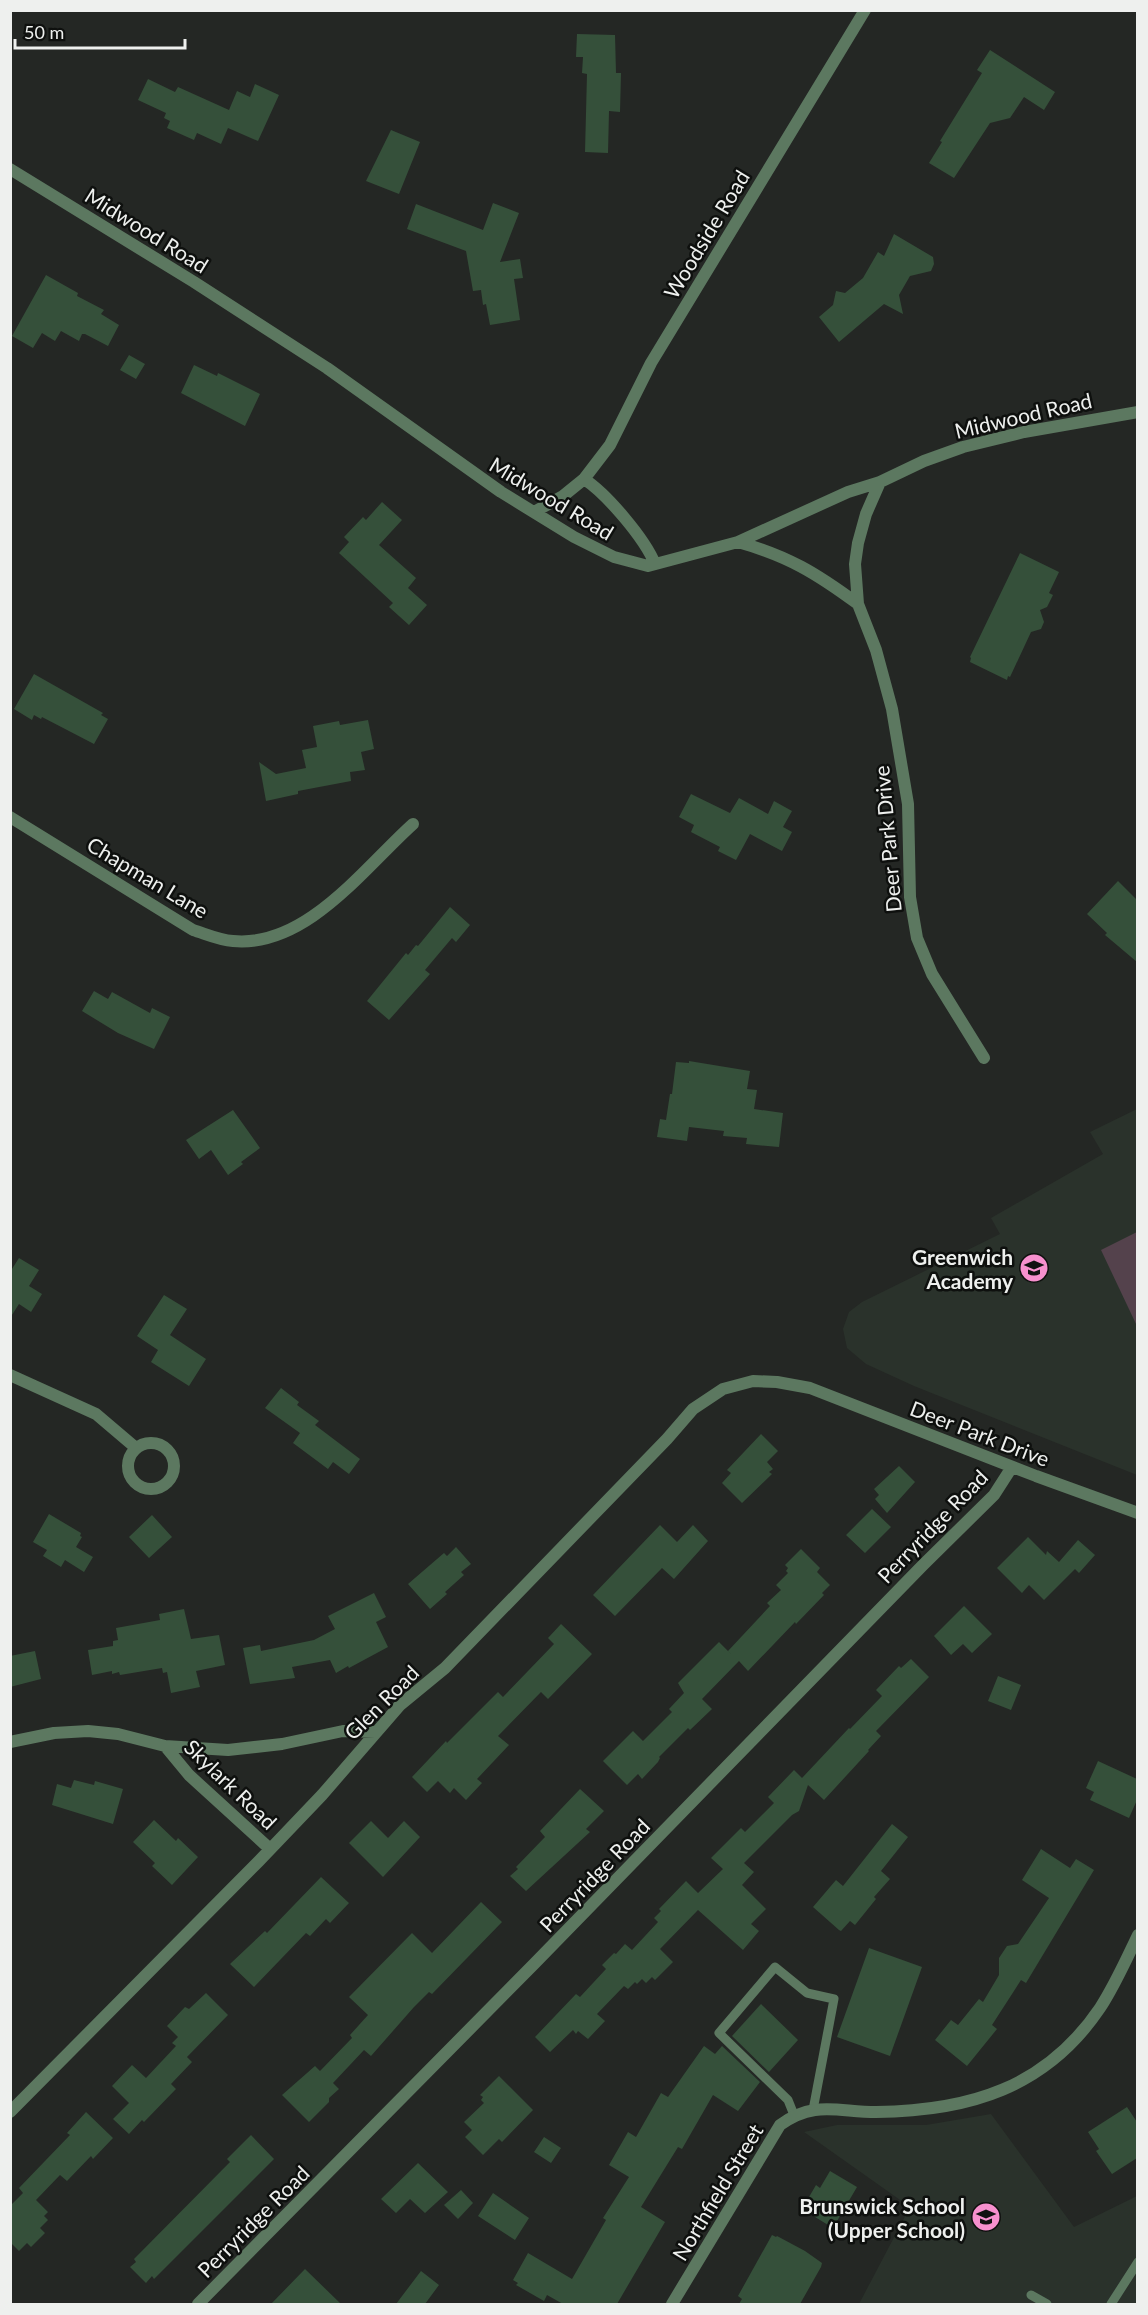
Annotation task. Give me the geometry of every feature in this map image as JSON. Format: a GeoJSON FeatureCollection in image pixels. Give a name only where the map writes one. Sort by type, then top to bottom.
{"type":"FeatureCollection","features":[{"type":"Feature","properties":{"kind":"street","name":"Woodside Road"},"geometry":{"type":"LineString","coordinates":[[534,512],[562,496],[584,479],[609,445],[651,363],[865,10]]}},
{"type":"Feature","properties":{"kind":"street","name":"Midwood Road"},"geometry":{"type":"LineString","coordinates":[[10,169],[194,282],[327,368],[457,462],[534,512],[614,558],[648,566],[738,542],[848,492],[880,482],[924,461],[963,447],[1024,432],[1137,412]]}},
{"type":"Feature","properties":{"kind":"street"},"geometry":{"type":"LineString","coordinates":[[584,479],[595,486],[641,538],[655,564]]}},
{"type":"Feature","properties":{"kind":"street","name":"Deer Park Drive"},"geometry":{"type":"LineString","coordinates":[[880,482],[866,514],[858,543],[855,564],[858,604],[876,650],[892,709],[908,804],[910,897],[917,938],[932,974],[984,1058]]}},
{"type":"Feature","properties":{"kind":"street"},"geometry":{"type":"LineString","coordinates":[[738,542],[772,552],[800,565],[858,604]]}},
{"type":"Feature","properties":{"kind":"street","name":"Chapman Lane"},"geometry":{"type":"LineString","coordinates":[[10,817],[193,930],[222,940],[236,942],[286,933],[313,918],[413,824]]}},
{"type":"Feature","properties":{"kind":"street"},"geometry":{"type":"LineString","coordinates":[[10,1375],[96,1414],[136,1448]]}},
{"type":"Feature","properties":{"kind":"street","name":"Glen Road"},"geometry":{"type":"LineString","coordinates":[[10,2112],[322,1795],[400,1705],[445,1668],[659,1448],[693,1409],[723,1389],[753,1381],[777,1382],[810,1388]]}},
{"type":"Feature","properties":{"kind":"street","name":"Deer Park Drive"},"geometry":{"type":"LineString","coordinates":[[810,1388],[1137,1513]]}},
{"type":"Feature","properties":{"kind":"street","name":"Perryridge Road"},"geometry":{"type":"LineString","coordinates":[[198,2304],[923,1565],[994,1496],[1012,1467]]}},
{"type":"Feature","properties":{"kind":"street","name":"Skylark Road"},"geometry":{"type":"LineString","coordinates":[[10,1742],[54,1733],[88,1731],[118,1734],[165,1746],[228,1750],[282,1744],[343,1731],[375,1732]]}},
{"type":"Feature","properties":{"kind":"street","name":"Skylark Road"},"geometry":{"type":"LineString","coordinates":[[165,1746],[189,1775],[270,1849]]}},
{"type":"Feature","properties":{"kind":"street","name":"Northfield Street"},"geometry":{"type":"LineString","coordinates":[[672,2304],[780,2125],[794,2115],[813,2110],[838,2108],[874,2112],[955,2105],[1018,2083],[1048,2065],[1073,2042],[1101,2007],[1137,1935]]}},
{"type":"Feature","properties":{"kind":"lane"},"geometry":{"type":"LineString","coordinates":[[794,2115],[788,2100],[719,2033],[775,1967],[807,1993],[834,1999],[813,2110]]}},
{"type":"Feature","properties":{"kind":"lane"},"geometry":{"type":"LineString","coordinates":[[1111,2304],[1137,2262]]}},
{"type":"Feature","properties":{"kind":"lane"},"geometry":{"type":"LineString","coordinates":[[1031,2295],[1047,2304]]}},
{"type":"Feature","properties":{"kind":"shaded area","name":"Greenwich Academy"},"geometry":{"type":"Polygon","coordinates":[[[1137,1109],[1137,1475],[914,1386],[866,1364],[847,1348],[843,1329],[849,1312],[862,1302],[1000,1234],[991,1218],[1103,1154],[1090,1132],[1137,1109]]]}},
{"type":"Feature","properties":{"kind":"shaded area"},"geometry":{"type":"Polygon","coordinates":[[[1137,1232],[1137,1326],[1101,1250],[1137,1232]]]}},
{"type":"Feature","properties":{"kind":"shaded area","name":"Brunswick School (Upper School)"},"geometry":{"type":"Polygon","coordinates":[[[991,2114],[1074,2227],[1137,2196],[1137,2304],[859,2304],[910,2207],[804,2132],[837,2125],[926,2125],[991,2114]]]}},
{"type":"Feature","properties":{"kind":"building"},"geometry":{"type":"Polygon","coordinates":[[[577,34],[615,35],[616,73],[621,73],[620,112],[609,111],[608,153],[585,152],[587,74],[582,73],[583,57],[576,57],[577,34]]]}},
{"type":"Feature","properties":{"kind":"building"},"geometry":{"type":"Polygon","coordinates":[[[990,50],[1055,92],[1044,110],[1024,97],[1010,118],[990,123],[954,178],[929,163],[982,73],[977,70],[990,50]]]}},
{"type":"Feature","properties":{"kind":"building"},"geometry":{"type":"Polygon","coordinates":[[[148,79],[175,92],[178,87],[229,110],[237,91],[250,97],[255,84],[279,95],[258,141],[228,128],[221,144],[197,133],[194,140],[167,128],[170,121],[164,118],[166,113],[138,100],[148,79]]]}},
{"type":"Feature","properties":{"kind":"building"},"geometry":{"type":"Polygon","coordinates":[[[391,130],[420,142],[399,194],[366,181],[391,130]]]}},
{"type":"Feature","properties":{"kind":"building"},"geometry":{"type":"Polygon","coordinates":[[[493,203],[519,213],[500,262],[520,259],[523,278],[514,279],[520,320],[490,325],[481,290],[473,291],[466,251],[407,229],[416,204],[483,230],[493,203]]]}},
{"type":"Feature","properties":{"kind":"building"},"geometry":{"type":"Polygon","coordinates":[[[894,234],[933,257],[934,264],[931,271],[910,276],[899,295],[903,314],[884,304],[839,342],[819,317],[833,305],[836,291],[845,293],[863,278],[878,252],[884,256],[894,234]]]}},
{"type":"Feature","properties":{"kind":"building"},"geometry":{"type":"Polygon","coordinates":[[[46,275],[78,293],[77,296],[104,310],[101,314],[119,325],[108,346],[85,334],[82,334],[79,341],[61,331],[55,341],[42,333],[33,348],[12,336],[46,275]]]}},
{"type":"Feature","properties":{"kind":"building"},"geometry":{"type":"Polygon","coordinates":[[[129,355],[145,364],[136,379],[120,370],[129,355]]]}},
{"type":"Feature","properties":{"kind":"building"},"geometry":{"type":"Polygon","coordinates":[[[194,365],[217,376],[218,373],[260,394],[245,426],[181,393],[194,365]]]}},
{"type":"Feature","properties":{"kind":"building"},"geometry":{"type":"Polygon","coordinates":[[[382,502],[402,520],[379,545],[416,578],[408,588],[427,605],[409,625],[389,607],[393,603],[339,553],[349,542],[344,537],[363,517],[366,520],[382,502]]]}},
{"type":"Feature","properties":{"kind":"building"},"geometry":{"type":"Polygon","coordinates":[[[1020,553],[1059,572],[1049,593],[1053,595],[1047,607],[1040,610],[1044,622],[1041,629],[1031,632],[1007,680],[970,662],[970,657],[1020,553]]]}},
{"type":"Feature","properties":{"kind":"building"},"geometry":{"type":"Polygon","coordinates":[[[34,674],[103,713],[101,715],[108,719],[94,744],[42,717],[41,719],[34,715],[32,720],[14,709],[34,674]]]}},
{"type":"Feature","properties":{"kind":"building"},"geometry":{"type":"Polygon","coordinates":[[[368,720],[374,749],[361,752],[365,770],[350,772],[351,781],[298,791],[298,794],[266,801],[259,762],[276,774],[306,768],[302,750],[317,747],[313,726],[339,721],[340,725],[368,720]]]}},
{"type":"Feature","properties":{"kind":"building"},"geometry":{"type":"Polygon","coordinates":[[[691,794],[730,813],[739,798],[768,814],[774,801],[792,811],[783,827],[792,832],[782,851],[750,834],[736,860],[718,851],[720,847],[691,832],[694,825],[679,817],[691,794]]]}},
{"type":"Feature","properties":{"kind":"building"},"geometry":{"type":"Polygon","coordinates":[[[1118,881],[1137,900],[1137,962],[1105,935],[1107,933],[1087,914],[1118,881]]]}},
{"type":"Feature","properties":{"kind":"building"},"geometry":{"type":"Polygon","coordinates":[[[450,907],[470,925],[456,942],[452,938],[425,970],[430,974],[389,1020],[367,1001],[406,953],[408,955],[416,945],[418,946],[450,907]]]}},
{"type":"Feature","properties":{"kind":"building"},"geometry":{"type":"Polygon","coordinates":[[[94,991],[108,999],[112,992],[150,1013],[152,1008],[170,1017],[154,1049],[118,1033],[82,1011],[94,991]]]}},
{"type":"Feature","properties":{"kind":"building"},"geometry":{"type":"Polygon","coordinates":[[[689,1061],[750,1071],[747,1089],[757,1090],[754,1109],[783,1113],[779,1147],[746,1144],[747,1138],[723,1136],[724,1131],[689,1127],[687,1141],[657,1137],[660,1119],[666,1120],[676,1062],[689,1063],[689,1061]]]}},
{"type":"Feature","properties":{"kind":"building"},"geometry":{"type":"Polygon","coordinates":[[[233,1110],[260,1148],[228,1175],[211,1150],[199,1159],[186,1140],[233,1110]]]}},
{"type":"Feature","properties":{"kind":"building"},"geometry":{"type":"Polygon","coordinates":[[[19,1258],[39,1270],[29,1286],[42,1294],[31,1312],[19,1304],[10,1318],[10,1272],[19,1258]]]}},
{"type":"Feature","properties":{"kind":"building"},"geometry":{"type":"Polygon","coordinates":[[[164,1295],[187,1309],[170,1335],[206,1359],[189,1386],[151,1362],[158,1350],[137,1336],[164,1295]]]}},
{"type":"Feature","properties":{"kind":"building"},"geometry":{"type":"Polygon","coordinates":[[[281,1388],[299,1402],[297,1405],[319,1421],[315,1425],[360,1459],[349,1474],[333,1462],[328,1469],[293,1443],[300,1433],[265,1408],[281,1388]]]}},
{"type":"Feature","properties":{"kind":"building"},"geometry":{"type":"Polygon","coordinates":[[[761,1434],[778,1451],[767,1462],[773,1469],[769,1472],[772,1474],[742,1503],[722,1483],[731,1473],[727,1470],[761,1434]]]}},
{"type":"Feature","properties":{"kind":"building"},"geometry":{"type":"Polygon","coordinates":[[[899,1466],[915,1482],[887,1513],[875,1499],[879,1495],[874,1489],[899,1466]]]}},
{"type":"Feature","properties":{"kind":"building"},"geometry":{"type":"Polygon","coordinates":[[[872,1509],[891,1527],[865,1553],[846,1535],[872,1509]]]}},
{"type":"Feature","properties":{"kind":"building"},"geometry":{"type":"Polygon","coordinates":[[[49,1514],[81,1533],[82,1537],[76,1547],[93,1557],[84,1572],[65,1560],[61,1567],[43,1556],[47,1550],[33,1542],[49,1514]]]}},
{"type":"Feature","properties":{"kind":"building"},"geometry":{"type":"Polygon","coordinates":[[[152,1515],[172,1537],[149,1558],[129,1537],[152,1515]]]}},
{"type":"Feature","properties":{"kind":"building"},"geometry":{"type":"Polygon","coordinates":[[[660,1525],[677,1542],[693,1525],[708,1541],[674,1579],[662,1568],[615,1616],[593,1595],[660,1525]]]}},
{"type":"Feature","properties":{"kind":"building"},"geometry":{"type":"Polygon","coordinates":[[[1028,1537],[1046,1555],[1047,1551],[1059,1562],[1078,1540],[1095,1555],[1079,1573],[1075,1569],[1044,1600],[1029,1585],[1022,1593],[997,1568],[1028,1537]]]}},
{"type":"Feature","properties":{"kind":"building"},"geometry":{"type":"Polygon","coordinates":[[[456,1547],[471,1564],[461,1572],[464,1575],[445,1592],[447,1594],[430,1609],[408,1584],[444,1553],[447,1556],[456,1547]]]}},
{"type":"Feature","properties":{"kind":"building"},"geometry":{"type":"Polygon","coordinates":[[[801,1549],[820,1568],[817,1572],[830,1585],[822,1593],[824,1595],[748,1671],[739,1661],[702,1699],[712,1709],[690,1730],[688,1728],[659,1757],[658,1762],[642,1779],[638,1774],[627,1785],[603,1761],[633,1731],[643,1741],[672,1712],[669,1709],[684,1693],[678,1683],[719,1642],[728,1651],[770,1606],[767,1603],[781,1590],[776,1585],[788,1573],[785,1565],[801,1549]]]}},
{"type":"Feature","properties":{"kind":"building"},"geometry":{"type":"Polygon","coordinates":[[[374,1593],[386,1617],[376,1622],[388,1647],[336,1673],[330,1660],[292,1667],[295,1678],[250,1684],[243,1648],[260,1645],[261,1651],[314,1640],[335,1629],[328,1616],[374,1593]]]}},
{"type":"Feature","properties":{"kind":"building"},"geometry":{"type":"Polygon","coordinates":[[[964,1606],[992,1634],[972,1653],[963,1644],[951,1655],[934,1636],[964,1606]]]}},
{"type":"Feature","properties":{"kind":"building"},"geometry":{"type":"Polygon","coordinates":[[[184,1609],[191,1639],[219,1635],[225,1665],[196,1671],[200,1687],[171,1693],[167,1672],[163,1673],[162,1668],[120,1675],[119,1672],[112,1674],[112,1671],[92,1675],[88,1650],[113,1646],[113,1641],[118,1640],[116,1628],[160,1620],[159,1614],[184,1609]]]}},
{"type":"Feature","properties":{"kind":"building"},"geometry":{"type":"Polygon","coordinates":[[[561,1624],[592,1654],[548,1699],[541,1692],[498,1736],[509,1745],[477,1779],[482,1783],[466,1800],[454,1788],[450,1793],[438,1781],[427,1792],[412,1777],[498,1692],[503,1697],[554,1644],[548,1638],[561,1624]]]}},
{"type":"Feature","properties":{"kind":"building"},"geometry":{"type":"Polygon","coordinates":[[[35,1651],[41,1679],[10,1687],[10,1656],[35,1651]]]}},
{"type":"Feature","properties":{"kind":"building"},"geometry":{"type":"Polygon","coordinates":[[[911,1659],[929,1677],[876,1731],[881,1736],[869,1751],[824,1800],[808,1785],[799,1811],[792,1815],[744,1863],[754,1872],[742,1885],[766,1909],[751,1924],[759,1931],[743,1950],[698,1910],[660,1949],[673,1962],[655,1980],[652,1977],[646,1983],[642,1979],[628,1989],[624,1986],[597,2014],[605,2021],[588,2039],[578,2031],[576,2034],[573,2030],[550,2052],[535,2037],[576,1994],[580,1997],[606,1969],[602,1965],[614,1953],[616,1954],[625,1944],[632,1950],[658,1922],[654,1918],[661,1911],[659,1909],[686,1881],[698,1893],[723,1869],[711,1858],[741,1828],[745,1832],[774,1803],[768,1797],[794,1770],[802,1778],[882,1696],[876,1690],[899,1666],[901,1668],[911,1659]]]}},
{"type":"Feature","properties":{"kind":"building"},"geometry":{"type":"Polygon","coordinates":[[[998,1676],[1021,1685],[1011,1710],[988,1701],[998,1676]]]}},
{"type":"Feature","properties":{"kind":"building"},"geometry":{"type":"Polygon","coordinates":[[[1098,1761],[1137,1779],[1137,1800],[1129,1818],[1090,1800],[1094,1792],[1086,1788],[1098,1761]]]}},
{"type":"Feature","properties":{"kind":"building"},"geometry":{"type":"Polygon","coordinates":[[[74,1780],[94,1785],[95,1781],[123,1789],[113,1824],[52,1805],[57,1784],[71,1788],[74,1780]]]}},
{"type":"Feature","properties":{"kind":"building"},"geometry":{"type":"Polygon","coordinates":[[[580,1789],[604,1811],[586,1829],[590,1832],[526,1891],[510,1876],[545,1837],[540,1831],[580,1789]]]}},
{"type":"Feature","properties":{"kind":"building"},"geometry":{"type":"Polygon","coordinates":[[[154,1820],[176,1841],[178,1838],[198,1857],[172,1885],[152,1866],[155,1863],[133,1842],[154,1820]]]}},
{"type":"Feature","properties":{"kind":"building"},"geometry":{"type":"Polygon","coordinates":[[[371,1821],[388,1838],[404,1821],[420,1837],[383,1877],[349,1843],[371,1821]]]}},
{"type":"Feature","properties":{"kind":"building"},"geometry":{"type":"Polygon","coordinates":[[[892,1824],[908,1837],[881,1871],[890,1879],[874,1897],[876,1899],[855,1925],[850,1921],[841,1931],[813,1907],[836,1880],[843,1886],[892,1824]]]}},
{"type":"Feature","properties":{"kind":"building"},"geometry":{"type":"Polygon","coordinates":[[[1041,1849],[1070,1868],[1076,1859],[1094,1870],[1026,1983],[1021,1980],[992,2025],[997,2029],[967,2066],[935,2040],[951,2020],[958,2025],[979,1999],[983,2002],[999,1975],[999,1958],[1007,1946],[1018,1944],[1049,1898],[1022,1880],[1041,1849]]]}},
{"type":"Feature","properties":{"kind":"building"},"geometry":{"type":"Polygon","coordinates":[[[321,1877],[349,1903],[330,1923],[326,1919],[310,1936],[306,1933],[254,1987],[230,1964],[265,1931],[267,1933],[321,1877]]]}},
{"type":"Feature","properties":{"kind":"building"},"geometry":{"type":"Polygon","coordinates":[[[481,1902],[502,1922],[432,1994],[429,1992],[414,2007],[371,2056],[364,2050],[333,2083],[339,2089],[309,2122],[282,2095],[315,2066],[320,2071],[352,2038],[350,2035],[368,2015],[349,1997],[412,1933],[432,1953],[481,1902]]]}},
{"type":"Feature","properties":{"kind":"building"},"geometry":{"type":"Polygon","coordinates":[[[869,1948],[922,1967],[890,2056],[837,2037],[869,1948]]]}},
{"type":"Feature","properties":{"kind":"building"},"geometry":{"type":"Polygon","coordinates":[[[206,1993],[228,2015],[187,2057],[192,2062],[171,2084],[176,2089],[129,2134],[113,2119],[129,2103],[112,2086],[132,2065],[146,2078],[176,2046],[172,2043],[178,2037],[167,2026],[185,2007],[189,2009],[206,1993]]]}},
{"type":"Feature","properties":{"kind":"building"},"geometry":{"type":"Polygon","coordinates":[[[761,2004],[798,2040],[769,2072],[732,2036],[761,2004]]]}},
{"type":"Feature","properties":{"kind":"building"},"geometry":{"type":"Polygon","coordinates":[[[704,2046],[715,2054],[722,2046],[760,2082],[738,2111],[713,2095],[682,2149],[678,2147],[641,2207],[665,2222],[617,2304],[563,2304],[547,2295],[544,2301],[516,2285],[518,2283],[513,2280],[528,2253],[572,2279],[606,2220],[603,2218],[629,2177],[609,2165],[628,2132],[636,2137],[661,2093],[668,2097],[704,2046]]]}},
{"type":"Feature","properties":{"kind":"building"},"geometry":{"type":"Polygon","coordinates":[[[499,2076],[533,2110],[502,2142],[499,2139],[483,2155],[465,2137],[472,2130],[464,2122],[484,2103],[480,2095],[499,2076]]]}},
{"type":"Feature","properties":{"kind":"building"},"geometry":{"type":"Polygon","coordinates":[[[1127,2107],[1137,2122],[1137,2158],[1112,2174],[1096,2151],[1099,2149],[1088,2132],[1127,2107]]]}},
{"type":"Feature","properties":{"kind":"building"},"geometry":{"type":"Polygon","coordinates":[[[86,2112],[113,2138],[93,2159],[91,2156],[67,2181],[60,2175],[36,2200],[48,2212],[44,2216],[48,2220],[40,2228],[45,2233],[31,2247],[27,2243],[19,2251],[10,2242],[10,2206],[23,2193],[19,2188],[70,2135],[67,2133],[86,2112]]]}},
{"type":"Feature","properties":{"kind":"building"},"geometry":{"type":"Polygon","coordinates":[[[251,2135],[274,2159],[154,2279],[152,2276],[146,2283],[130,2267],[136,2262],[134,2259],[230,2162],[227,2159],[251,2135]]]}},
{"type":"Feature","properties":{"kind":"building"},"geometry":{"type":"Polygon","coordinates":[[[544,2137],[561,2148],[551,2163],[534,2152],[544,2137]]]}},
{"type":"Feature","properties":{"kind":"building"},"geometry":{"type":"Polygon","coordinates":[[[418,2163],[448,2192],[425,2213],[410,2199],[396,2213],[381,2199],[418,2163]]]}},
{"type":"Feature","properties":{"kind":"building"},"geometry":{"type":"Polygon","coordinates":[[[830,2171],[857,2187],[833,2228],[802,2209],[816,2185],[820,2188],[830,2171]]]}},
{"type":"Feature","properties":{"kind":"building"},"geometry":{"type":"Polygon","coordinates":[[[461,2190],[473,2203],[458,2219],[444,2205],[461,2190]]]}},
{"type":"Feature","properties":{"kind":"building"},"geometry":{"type":"Polygon","coordinates":[[[493,2193],[529,2218],[515,2240],[478,2216],[493,2193]]]}},
{"type":"Feature","properties":{"kind":"building"},"geometry":{"type":"Polygon","coordinates":[[[772,2235],[805,2251],[822,2263],[821,2267],[800,2304],[739,2304],[742,2299],[738,2296],[772,2235]]]}},
{"type":"Feature","properties":{"kind":"building"},"geometry":{"type":"Polygon","coordinates":[[[305,2269],[341,2304],[271,2304],[305,2269]]]}},
{"type":"Feature","properties":{"kind":"building"},"geometry":{"type":"Polygon","coordinates":[[[421,2271],[439,2285],[425,2304],[396,2304],[421,2271]]]}},
{"type":"Feature","properties":{"kind":"place","name":"Greenwich Academy"},"geometry":{"type":"Point","coordinates":[1034,1268]}},
{"type":"Feature","properties":{"kind":"place","name":"Brunswick School (Upper School)"},"geometry":{"type":"Point","coordinates":[986,2217]}}]}
